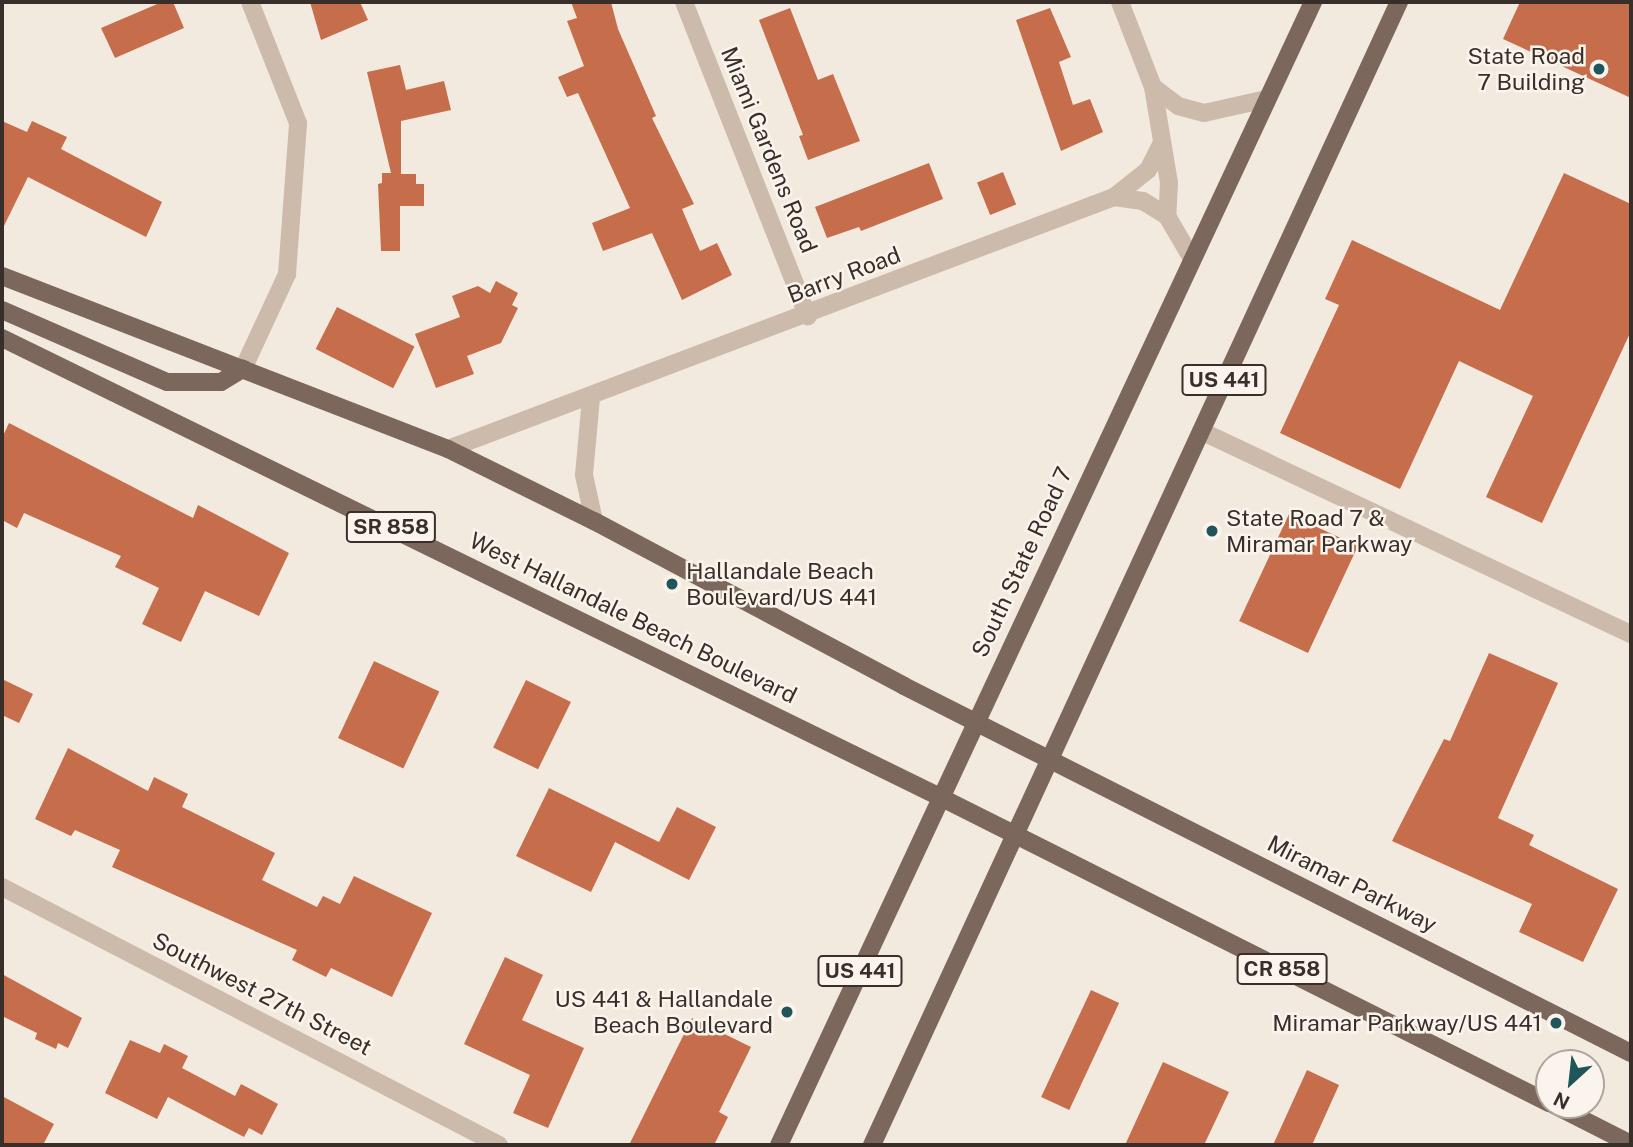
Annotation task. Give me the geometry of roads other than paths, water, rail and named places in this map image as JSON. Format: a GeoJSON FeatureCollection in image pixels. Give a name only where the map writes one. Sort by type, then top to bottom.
{"type":"FeatureCollection","features":[{"type":"Feature","properties":{"kind":"main road","name":"South State Road 7"},"geometry":{"type":"LineString","coordinates":[[779,1145],[974,721],[1313,2]]}},
{"type":"Feature","properties":{"kind":"main road","name":"US 441"},"geometry":{"type":"LineString","coordinates":[[872,1145],[1399,2]]}},
{"type":"Feature","properties":{"kind":"main road"},"geometry":{"type":"LineString","coordinates":[[2,276],[448,449],[594,521],[1050,759]]}},
{"type":"Feature","properties":{"kind":"main road"},"geometry":{"type":"LineString","coordinates":[[2,310],[167,382],[221,382],[243,369]]}},
{"type":"Feature","properties":{"kind":"main road","name":"West Hallandale Beach Boulevard"},"geometry":{"type":"LineString","coordinates":[[2,338],[1015,835]]}},
{"type":"Feature","properties":{"kind":"main road","name":"Miramar Parkway"},"geometry":{"type":"LineString","coordinates":[[1050,759],[1631,1053]]}},
{"type":"Feature","properties":{"kind":"main road","name":"CR 858"},"geometry":{"type":"LineString","coordinates":[[1015,835],[1535,1095]]}},
{"type":"Feature","properties":{"kind":"main road"},"geometry":{"type":"LineString","coordinates":[[1582,1119],[1631,1144]]}},
{"type":"Feature","properties":{"kind":"street"},"geometry":{"type":"LineString","coordinates":[[243,369],[287,274],[298,122],[250,2]]}},
{"type":"Feature","properties":{"kind":"street","name":"Miami Gardens Road"},"geometry":{"type":"LineString","coordinates":[[684,2],[808,316]]}},
{"type":"Feature","properties":{"kind":"street"},"geometry":{"type":"LineString","coordinates":[[1120,2],[1153,87],[1169,183],[1167,216]]}},
{"type":"Feature","properties":{"kind":"street"},"geometry":{"type":"LineString","coordinates":[[1153,87],[1178,106],[1204,113],[1266,99]]}},
{"type":"Feature","properties":{"kind":"street","name":"Barry Road"},"geometry":{"type":"LineString","coordinates":[[448,449],[808,316],[1114,197],[1148,170],[1162,142]]}},
{"type":"Feature","properties":{"kind":"street"},"geometry":{"type":"LineString","coordinates":[[1114,197],[1143,201],[1167,216],[1191,257]]}},
{"type":"Feature","properties":{"kind":"street"},"geometry":{"type":"LineString","coordinates":[[591,398],[584,475],[594,521]]}},
{"type":"Feature","properties":{"kind":"street"},"geometry":{"type":"LineString","coordinates":[[1201,431],[1631,634]]}},
{"type":"Feature","properties":{"kind":"street","name":"Southwest 27th Street"},"geometry":{"type":"LineString","coordinates":[[2,887],[499,1145]]}},
{"type":"Feature","properties":{"kind":"place","name":"State Road 7 Building"},"geometry":{"type":"Point","coordinates":[1599,69]}},
{"type":"Feature","properties":{"kind":"place","name":"State Road 7 & Miramar Parkway"},"geometry":{"type":"Point","coordinates":[1212,531]}},
{"type":"Feature","properties":{"kind":"place","name":"Hallandale Beach Boulevard/US 441"},"geometry":{"type":"Point","coordinates":[672,584]}},
{"type":"Feature","properties":{"kind":"place","name":"US 441 & Hallandale Beach Boulevard"},"geometry":{"type":"Point","coordinates":[787,1012]}},
{"type":"Feature","properties":{"kind":"place","name":"Miramar Parkway/US 441"},"geometry":{"type":"Point","coordinates":[1556,1023]}}]}
